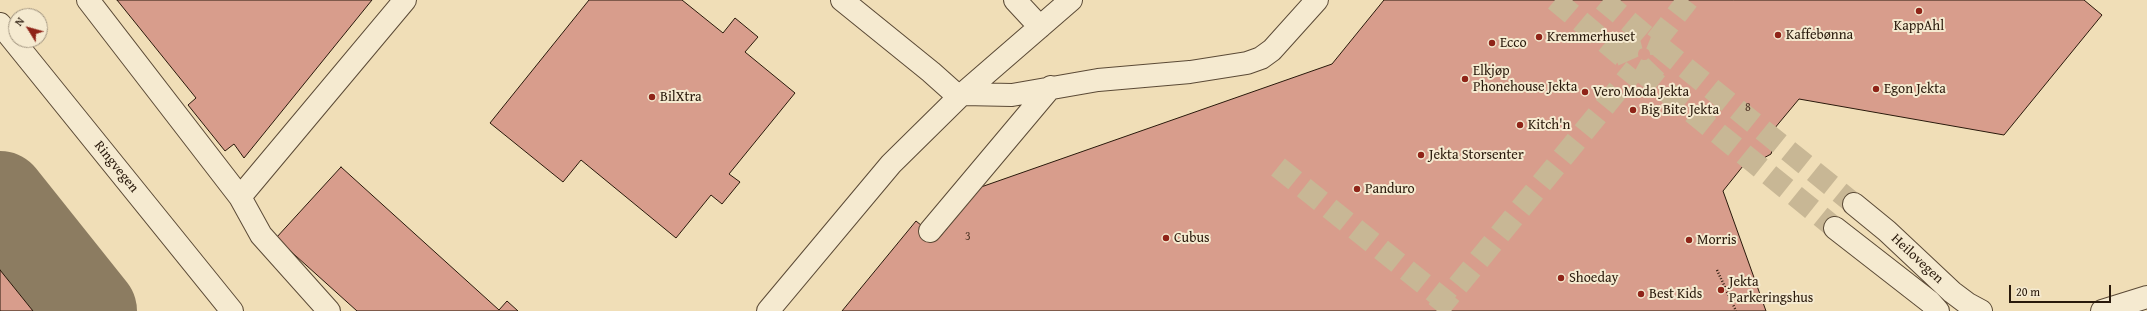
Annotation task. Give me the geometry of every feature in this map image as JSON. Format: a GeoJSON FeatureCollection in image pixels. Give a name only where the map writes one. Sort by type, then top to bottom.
{"type":"FeatureCollection","features":[{"type":"Feature","properties":{"kind":"street"},"geometry":{"type":"LineString","coordinates":[[88,0],[240,197],[260,235],[329,311]]}},
{"type":"Feature","properties":{"kind":"street"},"geometry":{"type":"LineString","coordinates":[[240,197],[405,0]]}},
{"type":"Feature","properties":{"kind":"street"},"geometry":{"type":"LineString","coordinates":[[842,0],[961,96],[1012,95],[1051,87],[1142,75],[1197,71],[1247,63],[1261,58],[1272,50],[1316,0]]}},
{"type":"Feature","properties":{"kind":"street"},"geometry":{"type":"LineString","coordinates":[[1014,0],[1040,27]]}},
{"type":"Feature","properties":{"kind":"street"},"geometry":{"type":"LineString","coordinates":[[768,311],[891,164],[961,96],[1071,0]]}},
{"type":"Feature","properties":{"kind":"street","name":"Ringvegen"},"geometry":{"type":"LineString","coordinates":[[0,24],[232,311]]}},
{"type":"Feature","properties":{"kind":"street"},"geometry":{"type":"LineString","coordinates":[[930,231],[1051,87]]}},
{"type":"Feature","properties":{"kind":"street","name":"Heilovegen"},"geometry":{"type":"LineString","coordinates":[[1854,204],[1887,231],[1952,292],[1968,304],[1981,311]]}},
{"type":"Feature","properties":{"kind":"street","name":"Heilovegen"},"geometry":{"type":"LineString","coordinates":[[1835,228],[1930,302],[1938,311]]}},
{"type":"Feature","properties":{"kind":"street"},"geometry":{"type":"LineString","coordinates":[[2102,311],[2147,297]]}},
{"type":"Feature","properties":{"kind":"path"},"geometry":{"type":"LineString","coordinates":[[1717,270],[1736,311]]}},
{"type":"Feature","properties":{"kind":"building"},"geometry":{"type":"Polygon","coordinates":[[[117,0],[372,0],[244,158],[234,144],[225,151],[188,105],[196,98],[117,0]]]}},
{"type":"Feature","properties":{"kind":"building"},"geometry":{"type":"Polygon","coordinates":[[[589,0],[682,0],[723,33],[735,18],[758,37],[745,52],[795,93],[729,174],[740,182],[722,204],[711,195],[676,238],[581,160],[563,182],[490,123],[589,0]]]}},
{"type":"Feature","properties":{"kind":"building","name":"Jekta Storsenter"},"geometry":{"type":"Polygon","coordinates":[[[1384,0],[2084,0],[2102,15],[2004,135],[1799,99],[1769,135],[1774,144],[1771,154],[1762,159],[1751,156],[1723,191],[1766,311],[842,311],[916,221],[938,239],[981,187],[1332,64],[1384,0]]]}},
{"type":"Feature","properties":{"kind":"building"},"geometry":{"type":"Polygon","coordinates":[[[341,167],[499,310],[507,301],[518,311],[357,311],[276,238],[341,167]]]}},
{"type":"Feature","properties":{"kind":"building"},"geometry":{"type":"Polygon","coordinates":[[[0,270],[33,311],[0,311],[0,270]]]}},
{"type":"Feature","properties":{"kind":"taxiway"},"geometry":{"type":"LineString","coordinates":[[0,197],[91,311]]}},
{"type":"Feature","properties":{"kind":"tunnel"},"geometry":{"type":"LineString","coordinates":[[1555,0],[1629,62]]}},
{"type":"Feature","properties":{"kind":"tunnel"},"geometry":{"type":"LineString","coordinates":[[1603,0],[1647,37]]}},
{"type":"Feature","properties":{"kind":"tunnel"},"geometry":{"type":"LineString","coordinates":[[1656,41],[1688,0]]}},
{"type":"Feature","properties":{"kind":"tunnel"},"geometry":{"type":"LineString","coordinates":[[1647,37],[1656,42],[1660,47],[1661,54],[1660,61],[1656,66],[1651,70],[1641,71],[1637,70],[1628,61],[1627,51],[1628,47],[1637,38],[1647,37]]}},
{"type":"Feature","properties":{"kind":"tunnel"},"geometry":{"type":"LineString","coordinates":[[1660,47],[1854,204]]}},
{"type":"Feature","properties":{"kind":"tunnel"},"geometry":{"type":"LineString","coordinates":[[1437,311],[1635,69]]}},
{"type":"Feature","properties":{"kind":"tunnel"},"geometry":{"type":"LineString","coordinates":[[1641,71],[1835,228]]}},
{"type":"Feature","properties":{"kind":"tunnel"},"geometry":{"type":"LineString","coordinates":[[1278,167],[1458,311]]}},
{"type":"Feature","properties":{"kind":"place","name":"KappAhl"},"geometry":{"type":"Point","coordinates":[1919,11]}},
{"type":"Feature","properties":{"kind":"place","name":"Kaffebønna"},"geometry":{"type":"Point","coordinates":[1778,35]}},
{"type":"Feature","properties":{"kind":"place","name":"Kremmerhuset"},"geometry":{"type":"Point","coordinates":[1539,37]}},
{"type":"Feature","properties":{"kind":"place","name":"Ecco"},"geometry":{"type":"Point","coordinates":[1492,43]}},
{"type":"Feature","properties":{"kind":"place","name":"Elkjøp Phonehouse Jekta"},"geometry":{"type":"Point","coordinates":[1465,79]}},
{"type":"Feature","properties":{"kind":"place","name":"Egon Jekta"},"geometry":{"type":"Point","coordinates":[1876,89]}},
{"type":"Feature","properties":{"kind":"place","name":"Vero Moda Jekta"},"geometry":{"type":"Point","coordinates":[1585,92]}},
{"type":"Feature","properties":{"kind":"place","name":"BilXtra"},"geometry":{"type":"Point","coordinates":[652,97]}},
{"type":"Feature","properties":{"kind":"place","name":"Big Bite Jekta"},"geometry":{"type":"Point","coordinates":[1633,110]}},
{"type":"Feature","properties":{"kind":"place","name":"Kitch'n"},"geometry":{"type":"Point","coordinates":[1520,125]}},
{"type":"Feature","properties":{"kind":"place","name":"Jekta Storsenter"},"geometry":{"type":"Point","coordinates":[1421,155]}},
{"type":"Feature","properties":{"kind":"place","name":"Panduro"},"geometry":{"type":"Point","coordinates":[1357,189]}},
{"type":"Feature","properties":{"kind":"place","name":"Cubus"},"geometry":{"type":"Point","coordinates":[1166,238]}},
{"type":"Feature","properties":{"kind":"place","name":"Morris"},"geometry":{"type":"Point","coordinates":[1689,240]}},
{"type":"Feature","properties":{"kind":"place","name":"Shoeday"},"geometry":{"type":"Point","coordinates":[1561,278]}},
{"type":"Feature","properties":{"kind":"place","name":"Jekta Parkeringshus"},"geometry":{"type":"Point","coordinates":[1721,290]}},
{"type":"Feature","properties":{"kind":"place","name":"Best Kids"},"geometry":{"type":"Point","coordinates":[1641,294]}}]}
